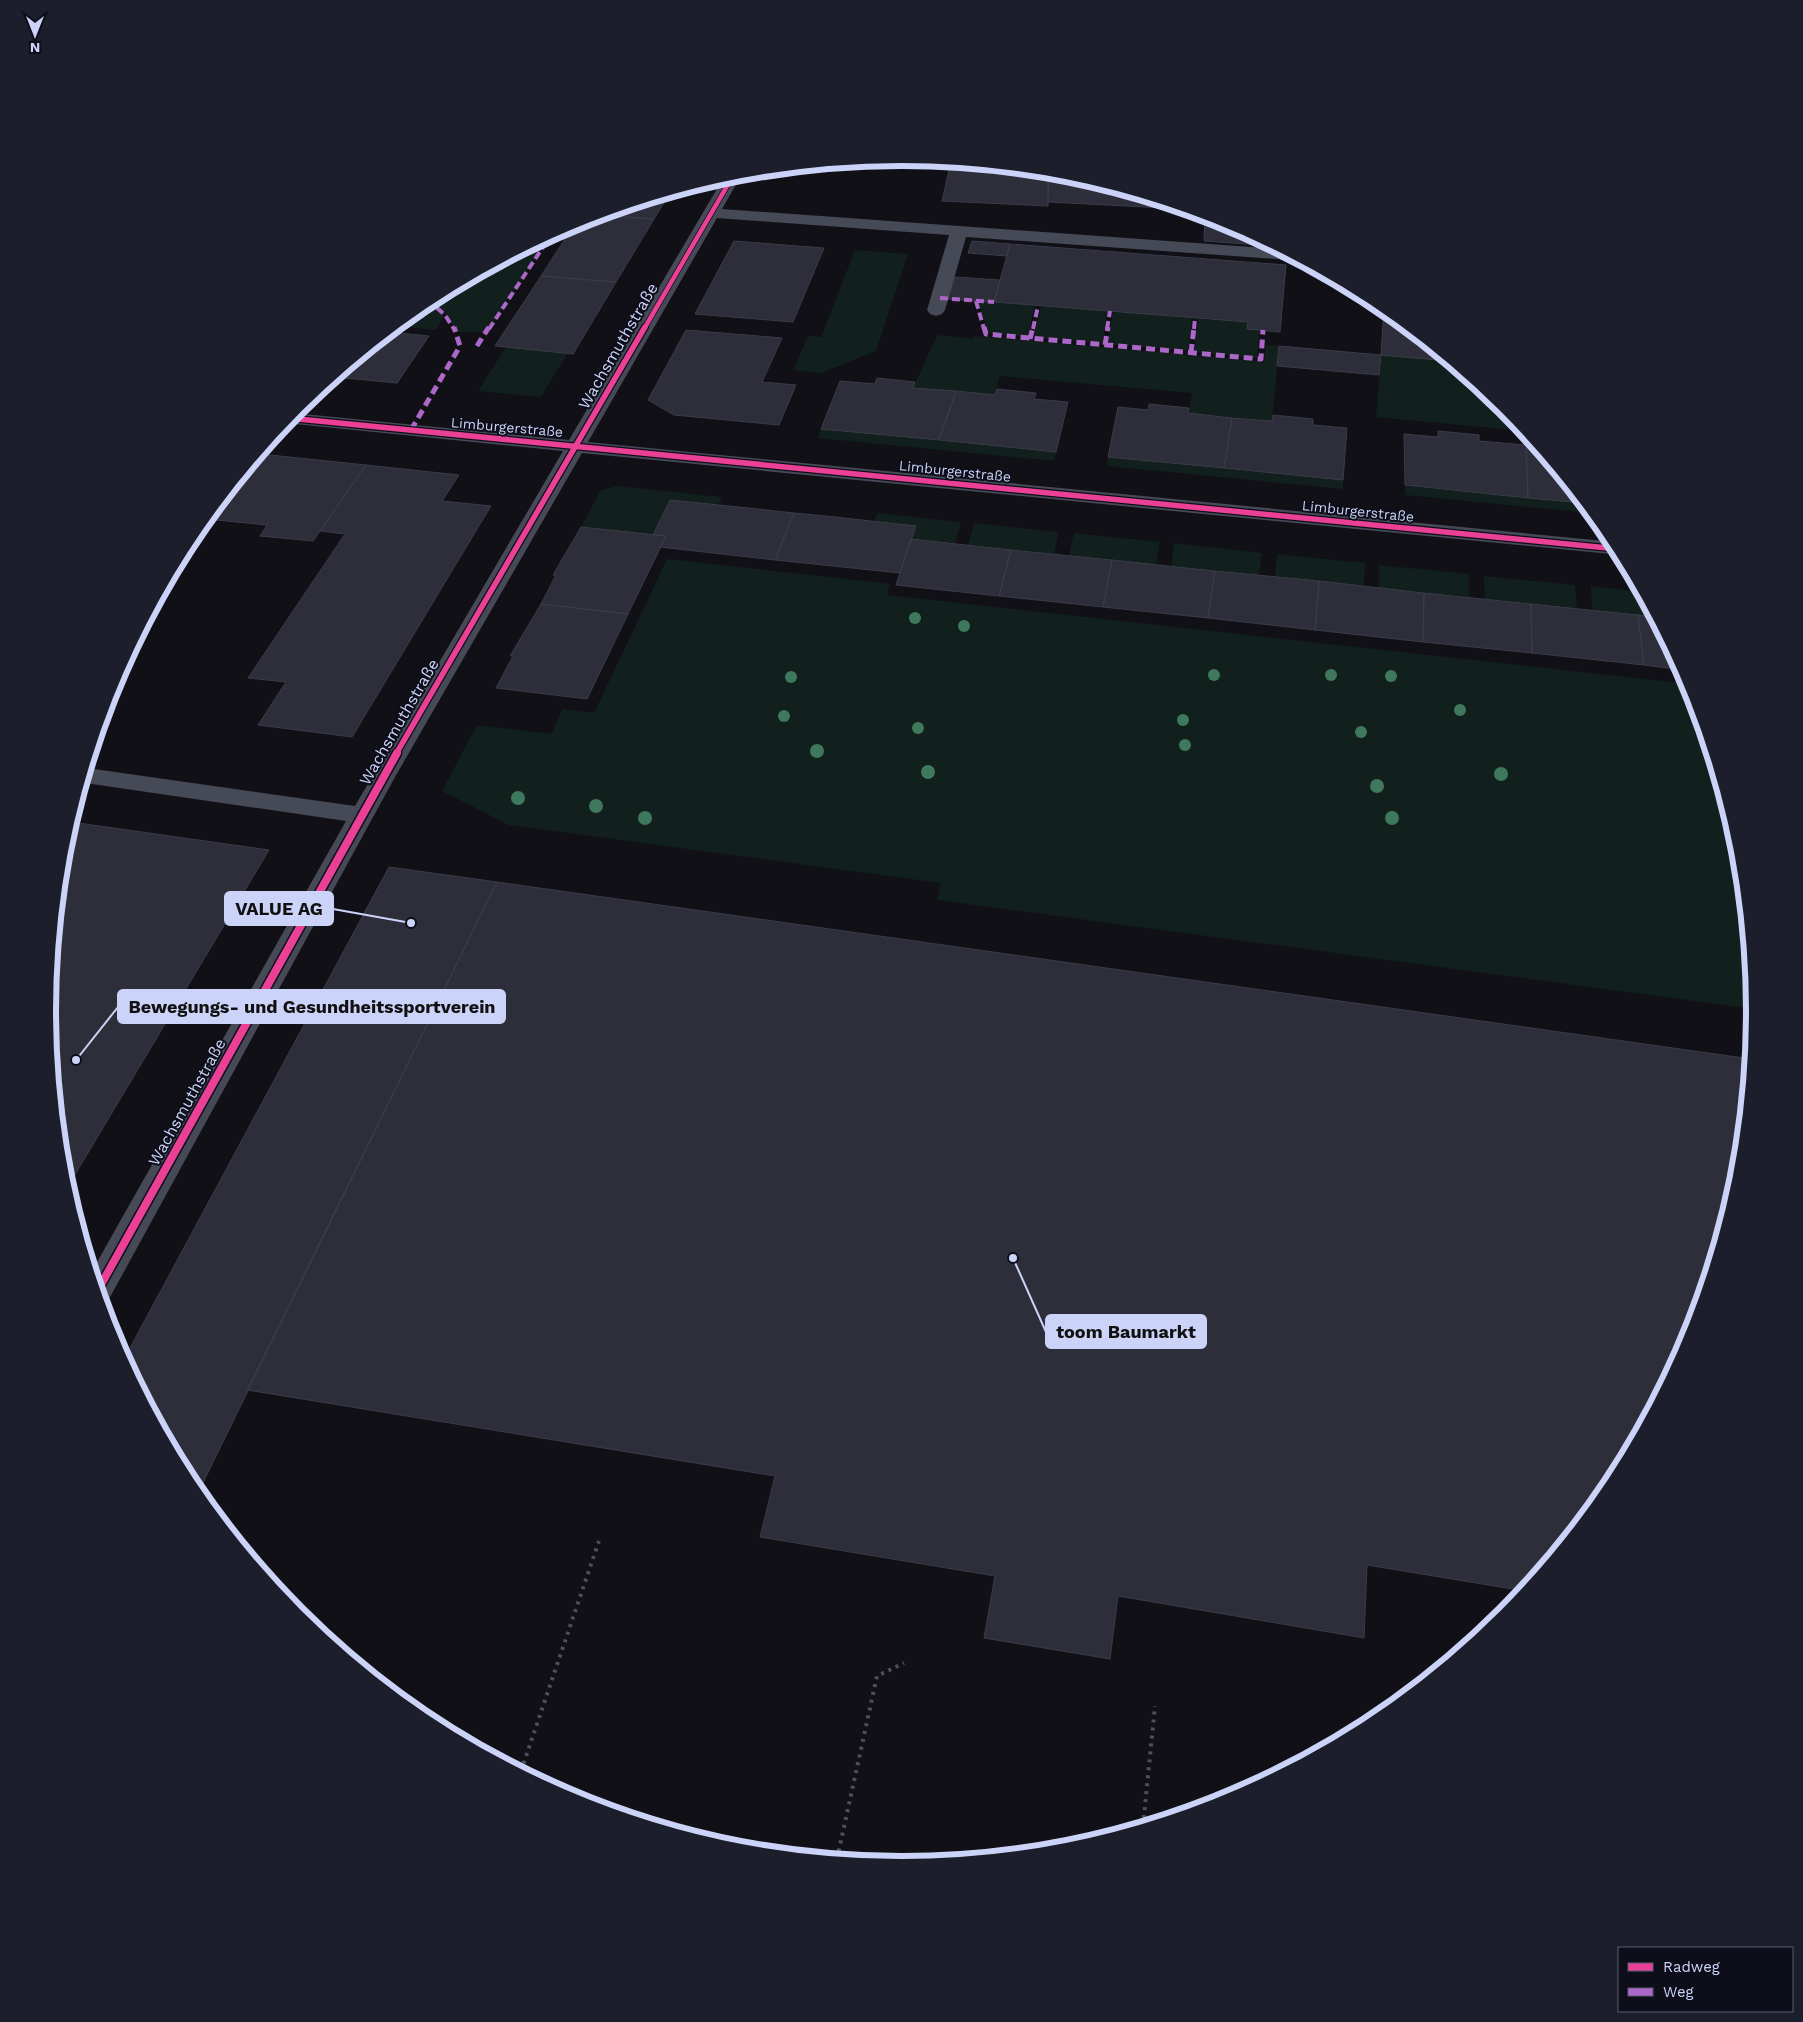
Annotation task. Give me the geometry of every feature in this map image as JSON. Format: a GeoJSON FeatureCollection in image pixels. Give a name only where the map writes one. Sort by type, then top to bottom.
{"type":"FeatureCollection","features":[{"type":"Feature","properties":{"kind":"street","name":"Wachsmuthstraße"},"geometry":{"type":"LineString","coordinates":[[101,1284],[362,816],[728,184]]}},
{"type":"Feature","properties":{"kind":"street"},"geometry":{"type":"LineString","coordinates":[[712,213],[1277,254]]}},
{"type":"Feature","properties":{"kind":"street"},"geometry":{"type":"LineString","coordinates":[[936,310],[959,231]]}},
{"type":"Feature","properties":{"kind":"street","name":"Limburgerstraße"},"geometry":{"type":"LineString","coordinates":[[298,419],[1609,548]]}},
{"type":"Feature","properties":{"kind":"street"},"geometry":{"type":"LineString","coordinates":[[90,776],[362,816]]}},
{"type":"Feature","properties":{"kind":"path"},"geometry":{"type":"LineString","coordinates":[[523,1766],[599,1541]]}},
{"type":"Feature","properties":{"kind":"path"},"geometry":{"type":"LineString","coordinates":[[838,1853],[877,1676],[904,1663]]}},
{"type":"Feature","properties":{"kind":"path"},"geometry":{"type":"LineString","coordinates":[[1143,1820],[1156,1706]]}},
{"type":"Feature","properties":{"kind":"shaded area"},"geometry":{"type":"Polygon","coordinates":[[[544,246],[487,332],[457,332],[445,313],[437,330],[405,327],[479,279],[544,246]]]}},
{"type":"Feature","properties":{"kind":"shaded area"},"geometry":{"type":"Polygon","coordinates":[[[855,250],[908,254],[876,351],[821,373],[793,370],[808,336],[821,337],[855,250]]]}},
{"type":"Feature","properties":{"kind":"shaded area"},"geometry":{"type":"Polygon","coordinates":[[[978,301],[1035,305],[1028,337],[988,333],[978,301]]]}},
{"type":"Feature","properties":{"kind":"shaded area"},"geometry":{"type":"Polygon","coordinates":[[[1041,306],[1108,311],[1102,343],[1034,337],[1041,306]]]}},
{"type":"Feature","properties":{"kind":"shaded area"},"geometry":{"type":"Polygon","coordinates":[[[1113,311],[1192,318],[1188,351],[1108,344],[1113,311]]]}},
{"type":"Feature","properties":{"kind":"shaded area"},"geometry":{"type":"Polygon","coordinates":[[[1198,319],[1248,322],[1260,330],[1257,358],[1194,352],[1198,319]]]}},
{"type":"Feature","properties":{"kind":"shaded area"},"geometry":{"type":"Polygon","coordinates":[[[937,335],[973,339],[976,336],[1264,362],[1266,345],[1279,346],[1272,421],[1188,413],[1192,393],[1000,376],[995,395],[913,388],[937,335]]]}},
{"type":"Feature","properties":{"kind":"shaded area"},"geometry":{"type":"Polygon","coordinates":[[[506,347],[568,353],[541,397],[478,391],[506,347]]]}},
{"type":"Feature","properties":{"kind":"shaded area"},"geometry":{"type":"Polygon","coordinates":[[[1381,355],[1440,360],[1499,413],[1515,430],[1376,417],[1381,355]]]}},
{"type":"Feature","properties":{"kind":"shaded area"},"geometry":{"type":"Polygon","coordinates":[[[821,429],[1056,452],[1054,461],[818,438],[821,429]]]}},
{"type":"Feature","properties":{"kind":"shaded area"},"geometry":{"type":"Polygon","coordinates":[[[1108,457],[1343,480],[1343,489],[1107,466],[1108,457]]]}},
{"type":"Feature","properties":{"kind":"shaded area"},"geometry":{"type":"Polygon","coordinates":[[[618,486],[722,497],[718,505],[670,500],[653,535],[581,527],[601,490],[618,486]]]}},
{"type":"Feature","properties":{"kind":"shaded area"},"geometry":{"type":"Polygon","coordinates":[[[1405,486],[1576,502],[1584,512],[1405,495],[1405,486]]]}},
{"type":"Feature","properties":{"kind":"shaded area"},"geometry":{"type":"Polygon","coordinates":[[[877,513],[961,522],[955,543],[911,539],[916,526],[874,521],[877,513]]]}},
{"type":"Feature","properties":{"kind":"shaded area"},"geometry":{"type":"Polygon","coordinates":[[[974,523],[1059,532],[1054,554],[968,545],[974,523]]]}},
{"type":"Feature","properties":{"kind":"shaded area"},"geometry":{"type":"Polygon","coordinates":[[[1074,533],[1160,542],[1156,565],[1069,555],[1074,533]]]}},
{"type":"Feature","properties":{"kind":"shaded area"},"geometry":{"type":"Polygon","coordinates":[[[1174,543],[1262,553],[1259,575],[1171,566],[1174,543]]]}},
{"type":"Feature","properties":{"kind":"shaded area"},"geometry":{"type":"Polygon","coordinates":[[[1277,554],[1365,563],[1364,586],[1275,577],[1277,554]]]}},
{"type":"Feature","properties":{"kind":"shaded area"},"geometry":{"type":"Polygon","coordinates":[[[667,559],[890,584],[887,595],[1680,683],[1702,739],[1718,792],[1731,846],[1740,901],[1747,1008],[937,900],[941,883],[509,825],[442,791],[477,725],[551,734],[562,709],[594,713],[667,559]]]}},
{"type":"Feature","properties":{"kind":"shaded area"},"geometry":{"type":"Polygon","coordinates":[[[1379,565],[1469,574],[1469,597],[1379,588],[1379,565]]]}},
{"type":"Feature","properties":{"kind":"shaded area"},"geometry":{"type":"Polygon","coordinates":[[[1484,576],[1575,585],[1577,608],[1485,599],[1484,576]]]}},
{"type":"Feature","properties":{"kind":"shaded area"},"geometry":{"type":"Polygon","coordinates":[[[1591,586],[1636,591],[1649,616],[1592,610],[1591,586]]]}},
{"type":"Feature","properties":{"kind":"building"},"geometry":{"type":"Polygon","coordinates":[[[950,168],[957,168],[1008,173],[949,170],[950,168]]]}},
{"type":"Feature","properties":{"kind":"building"},"geometry":{"type":"Polygon","coordinates":[[[949,170],[1012,173],[1048,179],[1048,206],[942,201],[949,170]]]}},
{"type":"Feature","properties":{"kind":"building"},"geometry":{"type":"Polygon","coordinates":[[[1049,179],[1120,195],[1163,208],[1048,202],[1049,179]]]}},
{"type":"Feature","properties":{"kind":"building"},"geometry":{"type":"Polygon","coordinates":[[[666,200],[654,219],[616,216],[666,200]]]}},
{"type":"Feature","properties":{"kind":"building"},"geometry":{"type":"Polygon","coordinates":[[[616,216],[654,219],[616,282],[541,276],[568,235],[616,216]]]}},
{"type":"Feature","properties":{"kind":"building"},"geometry":{"type":"Polygon","coordinates":[[[1205,223],[1257,245],[1204,241],[1205,223]]]}},
{"type":"Feature","properties":{"kind":"building"},"geometry":{"type":"Polygon","coordinates":[[[734,241],[824,248],[793,322],[695,314],[734,241]]]}},
{"type":"Feature","properties":{"kind":"building"},"geometry":{"type":"Polygon","coordinates":[[[972,241],[1010,244],[1007,256],[968,253],[972,241]]]}},
{"type":"Feature","properties":{"kind":"building"},"geometry":{"type":"Polygon","coordinates":[[[1010,244],[1286,265],[1280,332],[1247,329],[1248,322],[994,302],[1010,244]]]}},
{"type":"Feature","properties":{"kind":"building"},"geometry":{"type":"Polygon","coordinates":[[[541,276],[616,282],[573,354],[495,346],[541,276]]]}},
{"type":"Feature","properties":{"kind":"building"},"geometry":{"type":"Polygon","coordinates":[[[955,277],[1000,280],[994,302],[948,299],[955,277]]]}},
{"type":"Feature","properties":{"kind":"building"},"geometry":{"type":"Polygon","coordinates":[[[1383,317],[1440,360],[1381,355],[1383,317]]]}},
{"type":"Feature","properties":{"kind":"building"},"geometry":{"type":"Polygon","coordinates":[[[686,330],[782,338],[762,382],[796,385],[779,425],[674,415],[648,400],[686,330]]]}},
{"type":"Feature","properties":{"kind":"building"},"geometry":{"type":"Polygon","coordinates":[[[397,333],[429,336],[397,383],[342,378],[397,333]]]}},
{"type":"Feature","properties":{"kind":"building"},"geometry":{"type":"Polygon","coordinates":[[[1279,346],[1381,355],[1379,375],[1277,366],[1279,346]]]}},
{"type":"Feature","properties":{"kind":"building"},"geometry":{"type":"Polygon","coordinates":[[[877,378],[915,382],[913,388],[956,391],[939,440],[821,429],[840,381],[875,384],[877,378]]]}},
{"type":"Feature","properties":{"kind":"building"},"geometry":{"type":"Polygon","coordinates":[[[997,389],[1036,393],[1034,399],[1068,402],[1056,452],[939,440],[956,391],[995,395],[997,389]]]}},
{"type":"Feature","properties":{"kind":"building"},"geometry":{"type":"Polygon","coordinates":[[[1149,404],[1189,408],[1188,413],[1232,418],[1224,468],[1108,457],[1118,407],[1148,410],[1149,404]]]}},
{"type":"Feature","properties":{"kind":"building"},"geometry":{"type":"Polygon","coordinates":[[[1273,415],[1313,419],[1313,425],[1347,428],[1343,480],[1224,468],[1232,418],[1272,421],[1273,415]]]}},
{"type":"Feature","properties":{"kind":"building"},"geometry":{"type":"Polygon","coordinates":[[[1438,431],[1479,435],[1479,441],[1526,445],[1528,498],[1405,485],[1404,434],[1438,437],[1438,431]]]}},
{"type":"Feature","properties":{"kind":"building"},"geometry":{"type":"Polygon","coordinates":[[[1526,445],[1529,445],[1537,454],[1577,502],[1528,498],[1526,445]]]}},
{"type":"Feature","properties":{"kind":"building"},"geometry":{"type":"Polygon","coordinates":[[[266,455],[366,465],[313,541],[260,536],[267,525],[214,520],[266,455]]]}},
{"type":"Feature","properties":{"kind":"building"},"geometry":{"type":"Polygon","coordinates":[[[366,465],[459,475],[442,501],[491,506],[352,737],[258,725],[286,682],[248,678],[345,534],[320,531],[366,465]]]}},
{"type":"Feature","properties":{"kind":"building"},"geometry":{"type":"Polygon","coordinates":[[[670,500],[794,513],[775,560],[660,547],[666,536],[653,535],[670,500]]]}},
{"type":"Feature","properties":{"kind":"building"},"geometry":{"type":"Polygon","coordinates":[[[794,513],[916,526],[900,573],[775,560],[794,513]]]}},
{"type":"Feature","properties":{"kind":"building"},"geometry":{"type":"Polygon","coordinates":[[[581,527],[666,536],[628,614],[541,604],[556,575],[553,575],[581,527]]]}},
{"type":"Feature","properties":{"kind":"building"},"geometry":{"type":"Polygon","coordinates":[[[911,539],[1011,550],[999,596],[896,585],[911,539]]]}},
{"type":"Feature","properties":{"kind":"building"},"geometry":{"type":"Polygon","coordinates":[[[1011,550],[1112,560],[1103,607],[999,596],[1011,550]]]}},
{"type":"Feature","properties":{"kind":"building"},"geometry":{"type":"Polygon","coordinates":[[[1112,560],[1215,571],[1208,618],[1103,607],[1112,560]]]}},
{"type":"Feature","properties":{"kind":"building"},"geometry":{"type":"Polygon","coordinates":[[[1215,571],[1319,581],[1315,630],[1208,618],[1215,571]]]}},
{"type":"Feature","properties":{"kind":"building"},"geometry":{"type":"Polygon","coordinates":[[[1319,581],[1424,593],[1423,642],[1315,630],[1319,581]]]}},
{"type":"Feature","properties":{"kind":"building"},"geometry":{"type":"Polygon","coordinates":[[[1424,593],[1531,604],[1532,653],[1423,642],[1424,593]]]}},
{"type":"Feature","properties":{"kind":"building"},"geometry":{"type":"Polygon","coordinates":[[[541,604],[628,614],[587,699],[496,688],[513,656],[510,656],[541,604]]]}},
{"type":"Feature","properties":{"kind":"building"},"geometry":{"type":"Polygon","coordinates":[[[1531,604],[1638,615],[1644,665],[1532,653],[1531,604]]]}},
{"type":"Feature","properties":{"kind":"building"},"geometry":{"type":"Polygon","coordinates":[[[1638,615],[1649,616],[1674,669],[1644,665],[1638,615]]]}},
{"type":"Feature","properties":{"kind":"building"},"geometry":{"type":"Polygon","coordinates":[[[78,823],[269,850],[73,1179],[63,1121],[56,1011],[63,901],[78,823]]]}},
{"type":"Feature","properties":{"kind":"building"},"geometry":{"type":"Polygon","coordinates":[[[389,867],[497,882],[202,1485],[169,1434],[143,1385],[128,1351],[389,867]]]}},
{"type":"Feature","properties":{"kind":"building"},"geometry":{"type":"Polygon","coordinates":[[[497,882],[1745,1058],[1740,1121],[1731,1176],[1718,1230],[1702,1283],[1660,1385],[1634,1434],[1604,1481],[1572,1526],[1517,1590],[1367,1565],[1364,1638],[1118,1596],[1110,1659],[984,1638],[995,1576],[760,1537],[775,1476],[247,1390],[497,882]]]}},
{"type":"Feature","properties":{"kind":"marked path"},"geometry":{"type":"LineString","coordinates":[[477,346],[544,246]]}},
{"type":"Feature","properties":{"kind":"marked path"},"geometry":{"type":"LineString","coordinates":[[940,298],[994,302]]}},
{"type":"Feature","properties":{"kind":"marked path"},"geometry":{"type":"LineString","coordinates":[[976,301],[986,334],[1261,359],[1263,330]]}},
{"type":"Feature","properties":{"kind":"marked path"},"geometry":{"type":"LineString","coordinates":[[411,430],[460,346],[449,320],[435,306]]}},
{"type":"Feature","properties":{"kind":"marked path"},"geometry":{"type":"LineString","coordinates":[[1030,339],[1038,306]]}},
{"type":"Feature","properties":{"kind":"marked path"},"geometry":{"type":"LineString","coordinates":[[1105,345],[1110,311]]}},
{"type":"Feature","properties":{"kind":"marked path"},"geometry":{"type":"LineString","coordinates":[[1191,353],[1195,318]]}},
{"type":"Feature","properties":{"kind":"cycle path"},"geometry":{"type":"LineString","coordinates":[[101,1284],[383,777],[728,184]]}},
{"type":"Feature","properties":{"kind":"cycle path"},"geometry":{"type":"LineString","coordinates":[[298,419],[1609,548]]}},
{"type":"Feature","properties":{"kind":"place","name":"VALUE AG"},"geometry":{"type":"Point","coordinates":[411,923]}},
{"type":"Feature","properties":{"kind":"place","name":"Bewegungs- und Gesundheitssportverein"},"geometry":{"type":"Point","coordinates":[76,1060]}},
{"type":"Feature","properties":{"kind":"place","name":"toom Baumarkt"},"geometry":{"type":"Point","coordinates":[1013,1258]}}]}
